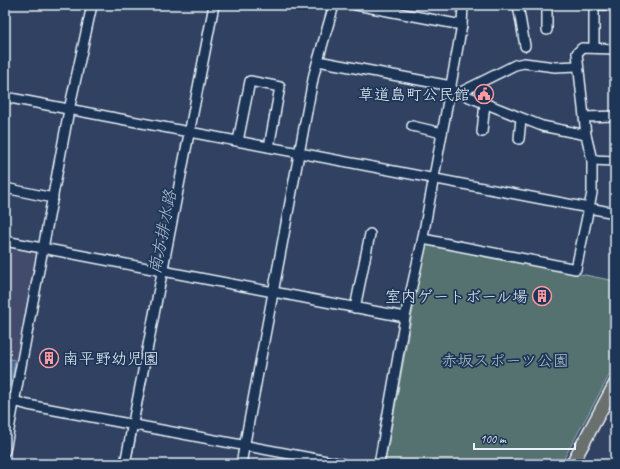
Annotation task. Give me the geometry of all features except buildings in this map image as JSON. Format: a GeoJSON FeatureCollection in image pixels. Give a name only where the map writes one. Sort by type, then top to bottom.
{"type":"FeatureCollection","features":[{"type":"Feature","properties":{"kind":"main road"},"geometry":{"type":"LineString","coordinates":[[572,464],[615,384]]}},
{"type":"Feature","properties":{"kind":"street"},"geometry":{"type":"LineString","coordinates":[[5,451],[70,110],[92,5]]}},
{"type":"Feature","properties":{"kind":"street"},"geometry":{"type":"LineString","coordinates":[[125,464],[136,426],[192,133],[214,5]]}},
{"type":"Feature","properties":{"kind":"street"},"geometry":{"type":"LineString","coordinates":[[241,464],[318,61],[334,5]]}},
{"type":"Feature","properties":{"kind":"street"},"geometry":{"type":"LineString","coordinates":[[356,5],[462,25]]}},
{"type":"Feature","properties":{"kind":"street"},"geometry":{"type":"LineString","coordinates":[[379,464],[405,317],[423,239],[442,133],[453,90],[462,25],[463,5]]}},
{"type":"Feature","properties":{"kind":"street"},"geometry":{"type":"LineString","coordinates":[[518,5],[525,46]]}},
{"type":"Feature","properties":{"kind":"street"},"geometry":{"type":"LineString","coordinates":[[546,30],[547,5]]}},
{"type":"Feature","properties":{"kind":"street"},"geometry":{"type":"LineString","coordinates":[[594,5],[594,48]]}},
{"type":"Feature","properties":{"kind":"street"},"geometry":{"type":"LineString","coordinates":[[602,5],[615,6]]}},
{"type":"Feature","properties":{"kind":"street"},"geometry":{"type":"LineString","coordinates":[[423,239],[576,269],[592,193],[592,160],[586,135],[577,53],[582,48],[615,49]]}},
{"type":"Feature","properties":{"kind":"street"},"geometry":{"type":"LineString","coordinates":[[318,61],[453,90],[521,119],[542,126],[586,135]]}},
{"type":"Feature","properties":{"kind":"street"},"geometry":{"type":"LineString","coordinates":[[453,90],[515,65],[524,63],[555,67],[578,66]]}},
{"type":"Feature","properties":{"kind":"street"},"geometry":{"type":"LineString","coordinates":[[238,141],[250,81],[280,86],[269,147]]}},
{"type":"Feature","properties":{"kind":"street"},"geometry":{"type":"LineString","coordinates":[[5,97],[615,212]]}},
{"type":"Feature","properties":{"kind":"street"},"geometry":{"type":"LineString","coordinates":[[482,132],[485,103]]}},
{"type":"Feature","properties":{"kind":"street"},"geometry":{"type":"LineString","coordinates":[[585,117],[615,116]]}},
{"type":"Feature","properties":{"kind":"street"},"geometry":{"type":"LineString","coordinates":[[519,139],[521,119]]}},
{"type":"Feature","properties":{"kind":"street"},"geometry":{"type":"LineString","coordinates":[[412,126],[442,133]]}},
{"type":"Feature","properties":{"kind":"street"},"geometry":{"type":"LineString","coordinates":[[592,160],[615,161]]}},
{"type":"Feature","properties":{"kind":"street"},"geometry":{"type":"LineString","coordinates":[[5,188],[53,198]]}},
{"type":"Feature","properties":{"kind":"street"},"geometry":{"type":"LineString","coordinates":[[355,308],[370,234]]}},
{"type":"Feature","properties":{"kind":"street"},"geometry":{"type":"LineString","coordinates":[[5,241],[405,317]]}},
{"type":"Feature","properties":{"kind":"street"},"geometry":{"type":"LineString","coordinates":[[5,396],[14,401],[136,426],[343,464]]}},
{"type":"Feature","properties":{"kind":"shaded area"},"geometry":{"type":"Polygon","coordinates":[[[5,245],[36,251],[38,254],[12,395],[5,393],[5,245]]]}},
{"type":"Feature","properties":{"kind":"shaded area"},"geometry":{"type":"Polygon","coordinates":[[[5,358],[15,360],[11,386],[5,385],[5,358]]]}},
{"type":"Feature","properties":{"kind":"green space","name":"赤坂スポーツ公園"},"geometry":{"type":"Polygon","coordinates":[[[425,243],[615,281],[615,365],[561,464],[385,463],[425,243]]]}},
{"type":"Feature","properties":{"kind":"waterway","name":"南方排水路"},"geometry":{"type":"LineString","coordinates":[[168,268],[170,255]]}},
{"type":"Feature","properties":{"kind":"waterway","name":"南方排水路"},"geometry":{"type":"LineString","coordinates":[[138,424],[166,275]]}},
{"type":"Feature","properties":{"kind":"waterway","name":"南方排水路"},"geometry":{"type":"LineString","coordinates":[[130,464],[137,428]]}},
{"type":"Feature","properties":{"kind":"place","name":"草道島町公民館"},"geometry":{"type":"Point","coordinates":[484,94]}},
{"type":"Feature","properties":{"kind":"place","name":"室内ゲートボール場"},"geometry":{"type":"Point","coordinates":[542,296]}},
{"type":"Feature","properties":{"kind":"place","name":"南平野幼児園"},"geometry":{"type":"Point","coordinates":[49,358]}}]}
